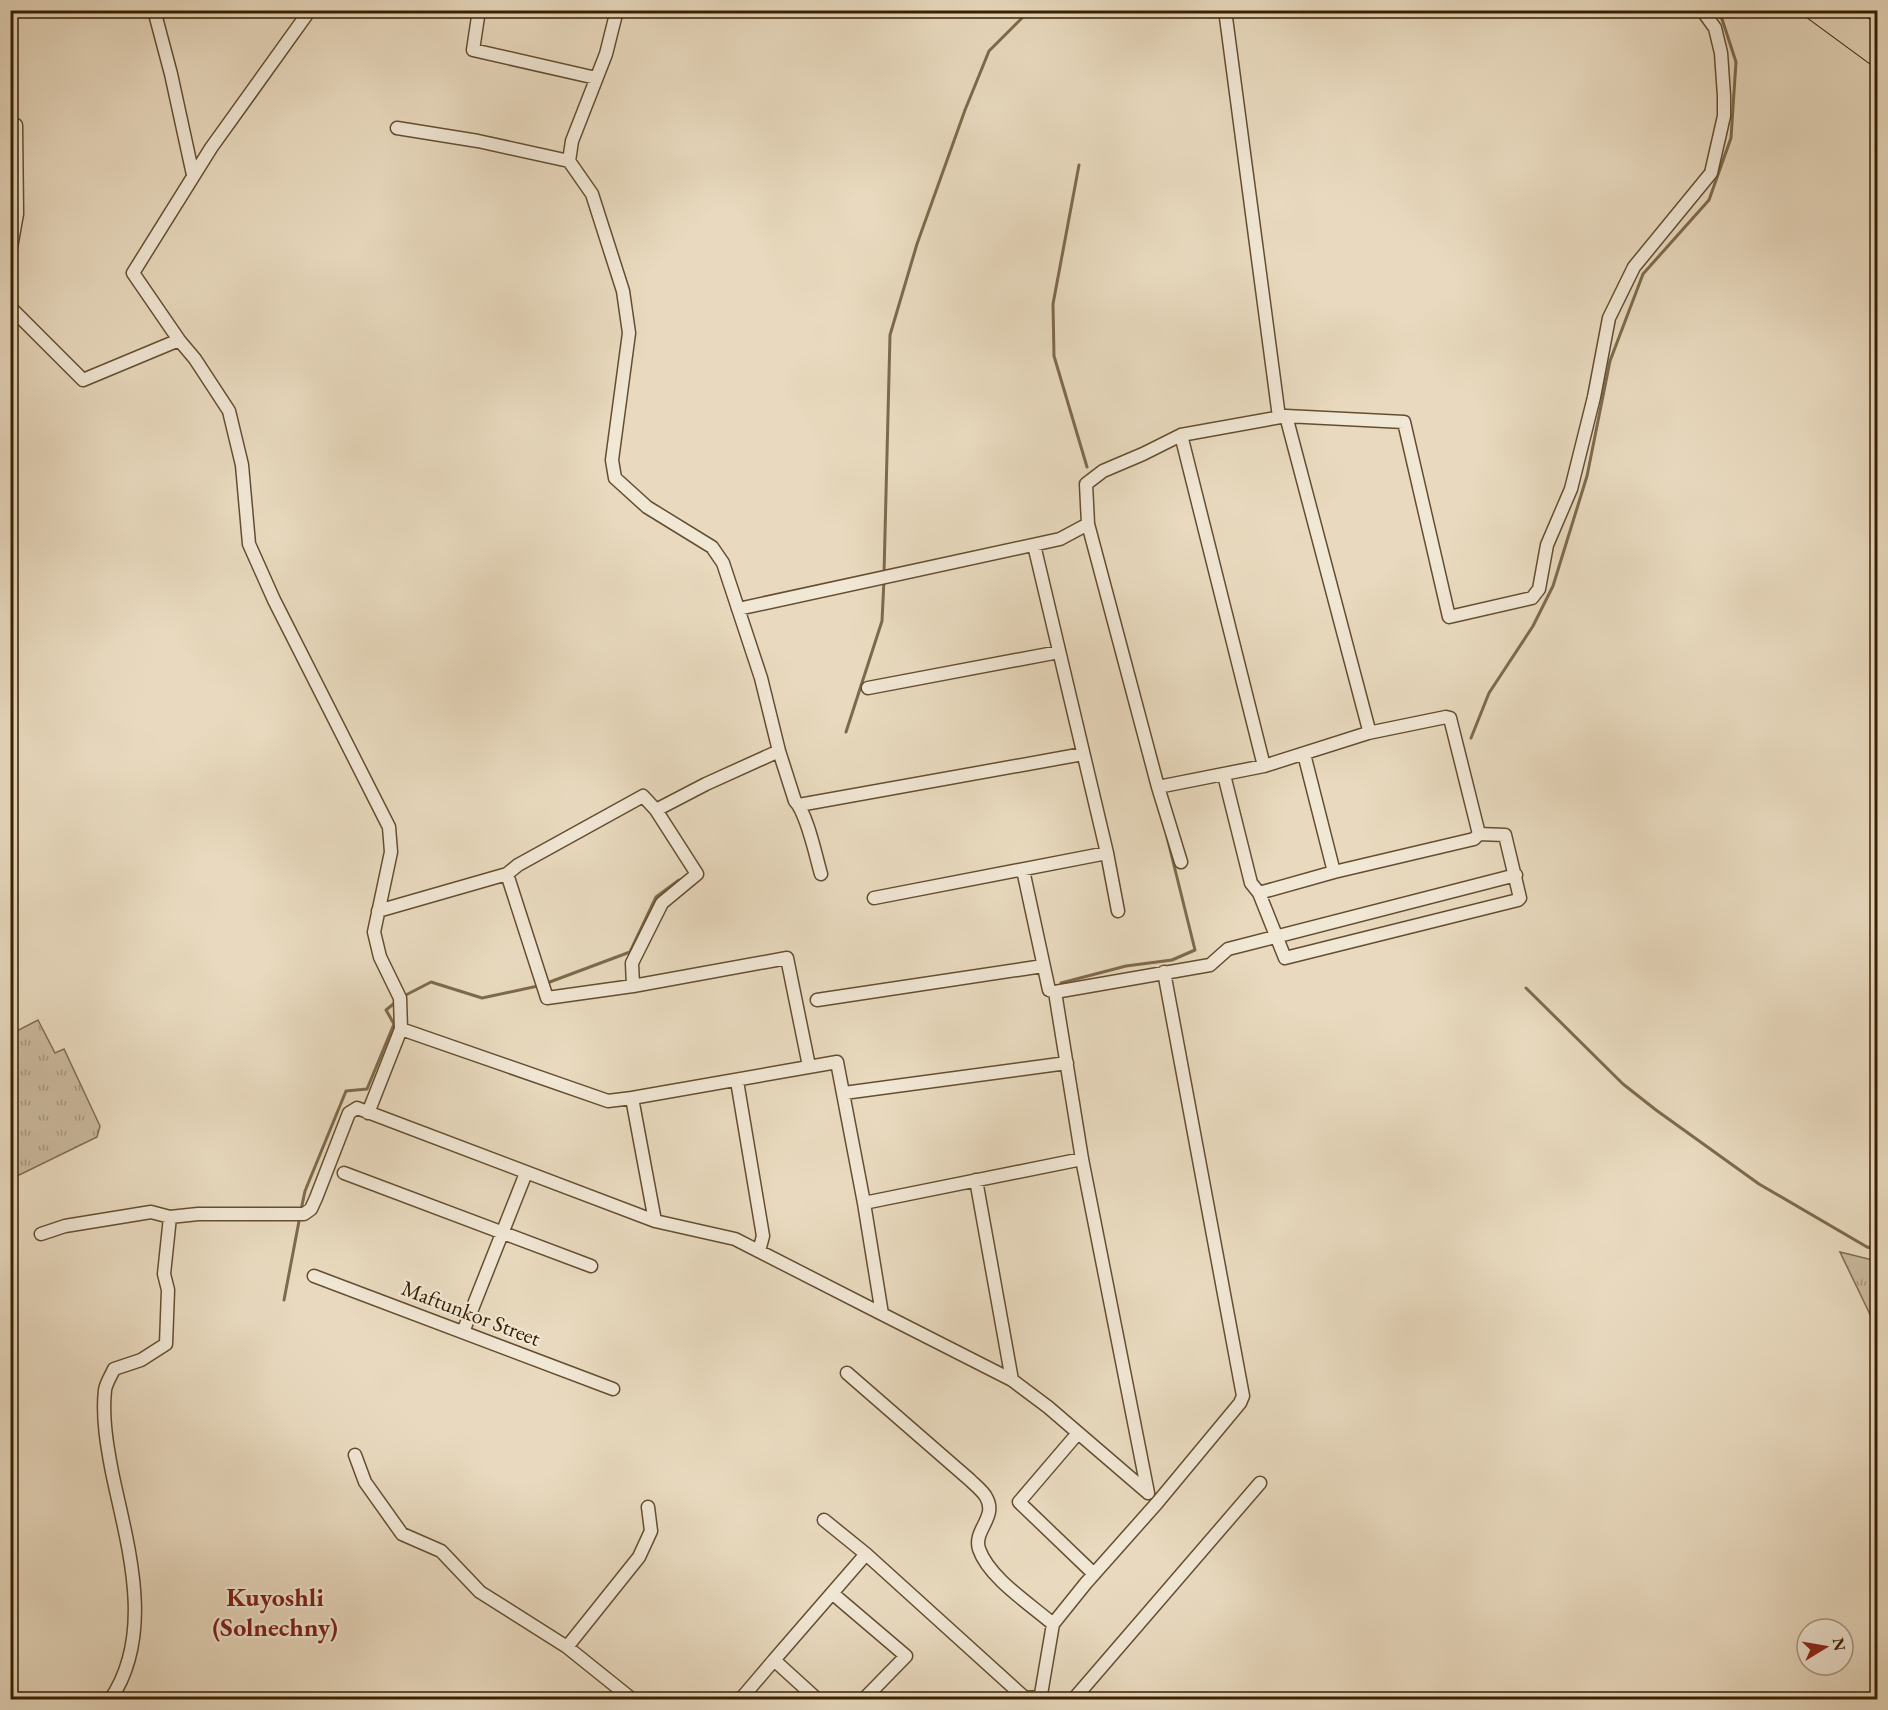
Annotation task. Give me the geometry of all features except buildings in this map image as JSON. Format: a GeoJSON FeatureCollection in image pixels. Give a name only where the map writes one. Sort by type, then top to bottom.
{"type":"FeatureCollection","features":[{"type":"Feature","properties":{"kind":"highway"},"geometry":{"type":"LineString","coordinates":[[1814,10],[1878,57]]}},
{"type":"Feature","properties":{"kind":"highway"},"geometry":{"type":"LineString","coordinates":[[1839,10],[1878,38]]}},
{"type":"Feature","properties":{"kind":"street"},"geometry":{"type":"LineString","coordinates":[[154,10],[171,74],[193,175]]}},
{"type":"Feature","properties":{"kind":"street"},"geometry":{"type":"LineString","coordinates":[[309,10],[193,175],[133,273],[229,411],[242,465],[249,544],[274,600],[389,827],[391,852],[374,932],[381,957],[400,998],[401,1029],[368,1113]]}},
{"type":"Feature","properties":{"kind":"street"},"geometry":{"type":"LineString","coordinates":[[479,10],[473,50],[596,78]]}},
{"type":"Feature","properties":{"kind":"street"},"geometry":{"type":"LineString","coordinates":[[616,10],[606,54],[572,141],[570,161],[592,194],[623,291],[629,333],[612,460],[615,478],[647,507],[712,547],[723,563],[761,678],[778,751],[795,801],[799,805],[821,874]]}},
{"type":"Feature","properties":{"kind":"street"},"geometry":{"type":"LineString","coordinates":[[1225,10],[1283,416],[1369,729],[1368,733]]}},
{"type":"Feature","properties":{"kind":"street"},"geometry":{"type":"LineString","coordinates":[[1181,862],[1158,787],[1088,524],[1086,484],[1103,471],[1182,435],[1283,416],[1404,422],[1449,617],[1532,598],[1539,589],[1547,545],[1571,489],[1594,397],[1609,318],[1634,267],[1711,173],[1724,116],[1724,96],[1721,53],[1714,28],[1702,10]]}},
{"type":"Feature","properties":{"kind":"street"},"geometry":{"type":"LineString","coordinates":[[10,253],[17,214],[16,125]]}},
{"type":"Feature","properties":{"kind":"street"},"geometry":{"type":"LineString","coordinates":[[397,128],[478,141],[570,161]]}},
{"type":"Feature","properties":{"kind":"street"},"geometry":{"type":"LineString","coordinates":[[10,307],[83,380],[179,340]]}},
{"type":"Feature","properties":{"kind":"street"},"geometry":{"type":"LineString","coordinates":[[1182,435],[1264,766]]}},
{"type":"Feature","properties":{"kind":"street"},"geometry":{"type":"LineString","coordinates":[[738,609],[1060,539],[1088,524]]}},
{"type":"Feature","properties":{"kind":"street"},"geometry":{"type":"LineString","coordinates":[[1034,545],[1107,853],[1118,911]]}},
{"type":"Feature","properties":{"kind":"street"},"geometry":{"type":"LineString","coordinates":[[868,688],[1059,652]]}},
{"type":"Feature","properties":{"kind":"street"},"geometry":{"type":"LineString","coordinates":[[1158,787],[1264,766],[1368,733],[1446,717],[1450,718],[1479,834]]}},
{"type":"Feature","properties":{"kind":"street"},"geometry":{"type":"LineString","coordinates":[[656,810],[778,751]]}},
{"type":"Feature","properties":{"kind":"street"},"geometry":{"type":"LineString","coordinates":[[799,805],[1083,754]]}},
{"type":"Feature","properties":{"kind":"street"},"geometry":{"type":"LineString","coordinates":[[1304,754],[1334,873]]}},
{"type":"Feature","properties":{"kind":"street"},"geometry":{"type":"LineString","coordinates":[[1224,775],[1251,882],[1259,893],[1284,957],[1516,902],[1520,898],[1505,835],[1479,834],[1474,839],[1259,893]]}},
{"type":"Feature","properties":{"kind":"street"},"geometry":{"type":"LineString","coordinates":[[378,911],[507,874],[644,796],[656,810],[697,874],[662,903],[632,963],[633,986]]}},
{"type":"Feature","properties":{"kind":"street"},"geometry":{"type":"LineString","coordinates":[[874,898],[1107,853]]}},
{"type":"Feature","properties":{"kind":"street"},"geometry":{"type":"LineString","coordinates":[[1023,870],[1049,990],[1055,992],[1210,965],[1228,949],[1275,935],[1516,875]]}},
{"type":"Feature","properties":{"kind":"street"},"geometry":{"type":"LineString","coordinates":[[507,874],[547,998],[633,986],[780,957],[787,958],[809,1066]]}},
{"type":"Feature","properties":{"kind":"street"},"geometry":{"type":"LineString","coordinates":[[817,1000],[1043,966]]}},
{"type":"Feature","properties":{"kind":"street"},"geometry":{"type":"LineString","coordinates":[[824,1520],[866,1554],[1024,1699],[1039,1698],[1053,1624],[1239,1403],[1243,1389],[1164,972]]}},
{"type":"Feature","properties":{"kind":"street"},"geometry":{"type":"LineString","coordinates":[[1055,992],[1082,1159],[1148,1492]]}},
{"type":"Feature","properties":{"kind":"street"},"geometry":{"type":"LineString","coordinates":[[401,1029],[608,1101],[737,1081],[837,1062],[882,1314]]}},
{"type":"Feature","properties":{"kind":"street"},"geometry":{"type":"LineString","coordinates":[[844,1093],[1067,1063]]}},
{"type":"Feature","properties":{"kind":"street"},"geometry":{"type":"LineString","coordinates":[[737,1081],[763,1236],[759,1251]]}},
{"type":"Feature","properties":{"kind":"street"},"geometry":{"type":"LineString","coordinates":[[632,1098],[655,1221]]}},
{"type":"Feature","properties":{"kind":"street"},"geometry":{"type":"LineString","coordinates":[[41,1234],[65,1226],[151,1212],[170,1217],[198,1214],[304,1214],[311,1209],[316,1198],[349,1113],[357,1108],[655,1221],[735,1239],[1012,1380],[1148,1492],[1157,1503]]}},
{"type":"Feature","properties":{"kind":"street"},"geometry":{"type":"LineString","coordinates":[[864,1203],[1082,1159]]}},
{"type":"Feature","properties":{"kind":"street"},"geometry":{"type":"LineString","coordinates":[[344,1173],[591,1266]]}},
{"type":"Feature","properties":{"kind":"street"},"geometry":{"type":"LineString","coordinates":[[463,1332],[526,1173]]}},
{"type":"Feature","properties":{"kind":"street"},"geometry":{"type":"LineString","coordinates":[[976,1180],[1012,1380]]}},
{"type":"Feature","properties":{"kind":"street"},"geometry":{"type":"LineString","coordinates":[[110,1700],[120,1685],[135,1635],[133,1574],[107,1445],[105,1388],[114,1369],[141,1360],[166,1344],[168,1290],[164,1274],[170,1217]]}},
{"type":"Feature","properties":{"kind":"street","name":"Maftunkor Street"},"geometry":{"type":"LineString","coordinates":[[314,1275],[613,1389]]}},
{"type":"Feature","properties":{"kind":"street"},"geometry":{"type":"LineString","coordinates":[[847,1373],[970,1480],[986,1497],[990,1509],[988,1521],[978,1537],[979,1548],[988,1567],[1053,1624]]}},
{"type":"Feature","properties":{"kind":"street"},"geometry":{"type":"LineString","coordinates":[[1078,1433],[1019,1502],[1094,1574]]}},
{"type":"Feature","properties":{"kind":"street"},"geometry":{"type":"LineString","coordinates":[[356,1455],[366,1482],[402,1534],[441,1551],[480,1592],[567,1647],[633,1700]]}},
{"type":"Feature","properties":{"kind":"street"},"geometry":{"type":"LineString","coordinates":[[1072,1700],[1260,1483]]}},
{"type":"Feature","properties":{"kind":"street"},"geometry":{"type":"LineString","coordinates":[[567,1647],[639,1557],[651,1531],[648,1507]]}},
{"type":"Feature","properties":{"kind":"street"},"geometry":{"type":"LineString","coordinates":[[740,1700],[866,1554]]}},
{"type":"Feature","properties":{"kind":"street"},"geometry":{"type":"LineString","coordinates":[[832,1593],[906,1656],[863,1700]]}},
{"type":"Feature","properties":{"kind":"street"},"geometry":{"type":"LineString","coordinates":[[774,1660],[818,1700]]}},
{"type":"Feature","properties":{"kind":"green space"},"geometry":{"type":"Polygon","coordinates":[[[38,1020],[55,1053],[64,1049],[100,1126],[97,1137],[11,1179],[11,1029],[13,1033],[38,1020]]]}},
{"type":"Feature","properties":{"kind":"green space"},"geometry":{"type":"Polygon","coordinates":[[[1840,1252],[1877,1261],[1877,1329],[1840,1252]]]}},
{"type":"Feature","properties":{"kind":"waterway"},"geometry":{"type":"LineString","coordinates":[[884,574],[890,335],[917,244],[965,110],[989,51],[1030,10]]}},
{"type":"Feature","properties":{"kind":"waterway"},"geometry":{"type":"LineString","coordinates":[[1471,738],[1489,693],[1533,626],[1553,586],[1587,476],[1610,361],[1643,274],[1709,200],[1731,138],[1736,62],[1722,19],[1715,10]]}},
{"type":"Feature","properties":{"kind":"waterway"},"geometry":{"type":"LineString","coordinates":[[1079,165],[1053,304],[1054,356],[1087,467]]}},
{"type":"Feature","properties":{"kind":"waterway"},"geometry":{"type":"LineString","coordinates":[[846,732],[882,621],[884,580]]}},
{"type":"Feature","properties":{"kind":"waterway"},"geometry":{"type":"LineString","coordinates":[[1061,983],[1126,966],[1172,960],[1195,950],[1167,837]]}},
{"type":"Feature","properties":{"kind":"waterway"},"geometry":{"type":"LineString","coordinates":[[547,983],[630,952],[656,897],[679,880]]}},
{"type":"Feature","properties":{"kind":"waterway"},"geometry":{"type":"LineString","coordinates":[[402,997],[431,982],[482,998],[538,986]]}},
{"type":"Feature","properties":{"kind":"waterway"},"geometry":{"type":"LineString","coordinates":[[1526,988],[1623,1084],[1656,1110],[1759,1184],[1867,1247],[1878,1250]]}},
{"type":"Feature","properties":{"kind":"waterway"},"geometry":{"type":"LineString","coordinates":[[301,1210],[305,1191],[346,1091],[367,1089],[394,1024],[386,1010],[397,1001]]}},
{"type":"Feature","properties":{"kind":"waterway"},"geometry":{"type":"LineString","coordinates":[[284,1300],[300,1216]]}},
{"type":"Feature","properties":{"kind":"district","name":"Kuyoshli (Solnechny)"},"geometry":{"type":"Point","coordinates":[275,1612]}}]}
